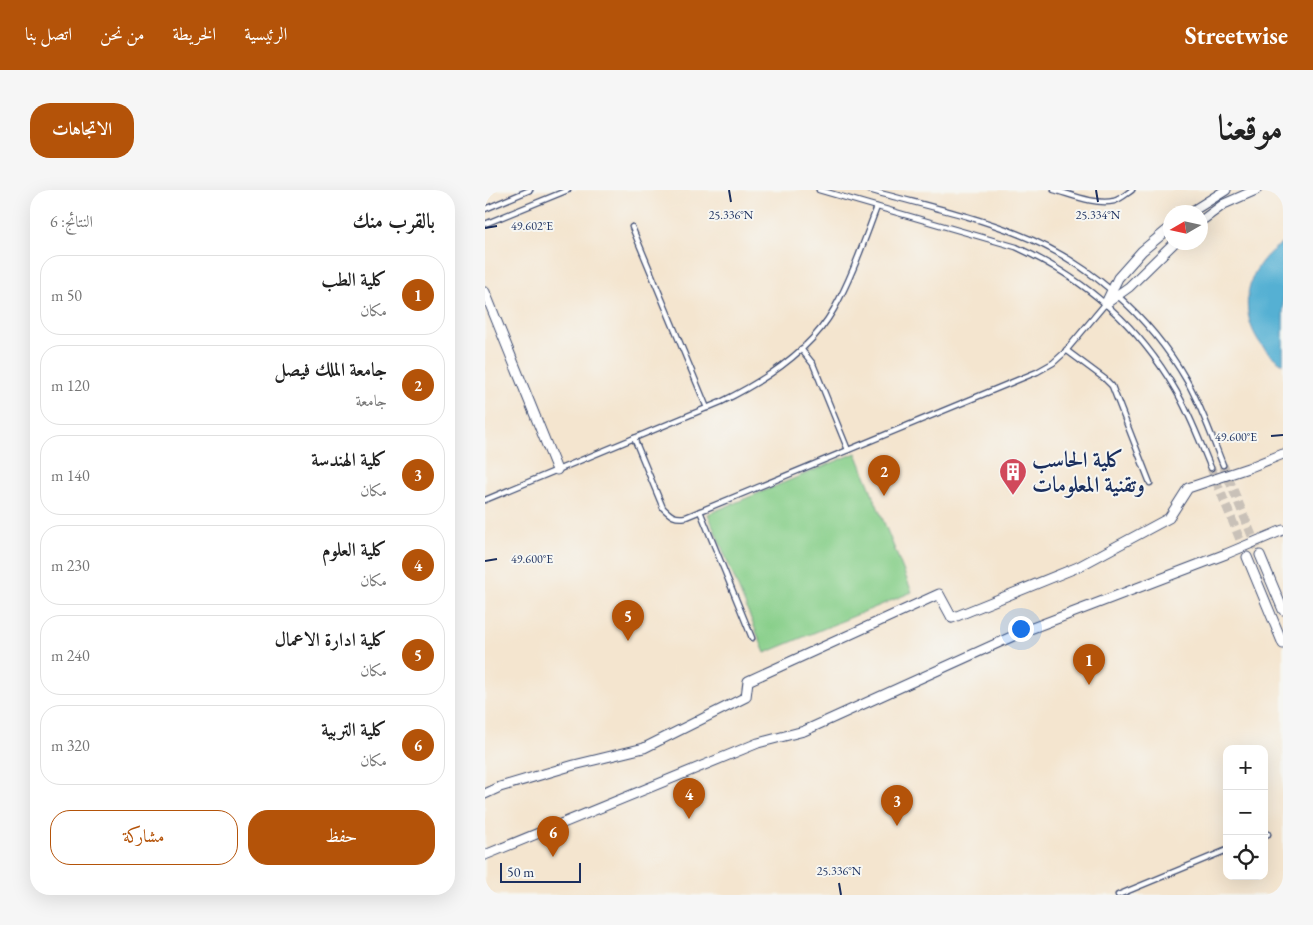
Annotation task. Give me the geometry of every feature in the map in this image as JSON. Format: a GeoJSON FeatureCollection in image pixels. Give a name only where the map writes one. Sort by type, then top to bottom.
{"type":"FeatureCollection","features":[{"type":"Feature","properties":{"kind":"street"},"geometry":{"type":"LineString","coordinates":[[1202,205],[1226,190]]}},
{"type":"Feature","properties":{"kind":"street"},"geometry":{"type":"LineString","coordinates":[[1208,216],[1224,204],[1256,190]]}},
{"type":"Feature","properties":{"kind":"street"},"geometry":{"type":"LineString","coordinates":[[1106,303],[1114,293],[1118,278],[1142,252],[1163,235]]}},
{"type":"Feature","properties":{"kind":"street"},"geometry":{"type":"LineString","coordinates":[[1114,293],[1129,287],[1167,250]]}},
{"type":"Feature","properties":{"kind":"street"},"geometry":{"type":"LineString","coordinates":[[485,292],[557,470]]}},
{"type":"Feature","properties":{"kind":"street"},"geometry":{"type":"LineString","coordinates":[[485,794],[500,786],[644,748],[746,697],[748,681],[939,594],[952,618],[1078,567],[1169,518],[1188,488],[1283,454]]}},
{"type":"Feature","properties":{"kind":"street"},"geometry":{"type":"LineString","coordinates":[[485,855],[759,743],[804,731],[1022,632],[1227,554],[1283,530]]}},
{"type":"Feature","properties":{"kind":"street"},"geometry":{"type":"LineString","coordinates":[[1260,554],[1283,610]]}},
{"type":"Feature","properties":{"kind":"street"},"geometry":{"type":"LineString","coordinates":[[1247,557],[1283,644]]}},
{"type":"Feature","properties":{"kind":"lane"},"geometry":{"type":"LineString","coordinates":[[485,209],[530,190]]}},
{"type":"Feature","properties":{"kind":"lane"},"geometry":{"type":"LineString","coordinates":[[485,224],[569,190]]}},
{"type":"Feature","properties":{"kind":"lane"},"geometry":{"type":"LineString","coordinates":[[819,190],[1016,247],[1042,259],[1089,289],[1134,331],[1171,382],[1211,468]]}},
{"type":"Feature","properties":{"kind":"lane"},"geometry":{"type":"LineString","coordinates":[[869,190],[1020,234],[1049,248],[1098,279],[1144,322],[1163,346],[1187,382],[1201,410],[1223,465]]}},
{"type":"Feature","properties":{"kind":"lane"},"geometry":{"type":"LineString","coordinates":[[1054,190],[1086,199],[1114,201],[1132,190]]}},
{"type":"Feature","properties":{"kind":"lane"},"geometry":{"type":"LineString","coordinates":[[485,500],[707,408],[747,389],[771,374],[814,336],[833,310],[851,275],[877,207]]}},
{"type":"Feature","properties":{"kind":"lane"},"geometry":{"type":"LineString","coordinates":[[632,228],[707,408]]}},
{"type":"Feature","properties":{"kind":"lane"},"geometry":{"type":"LineString","coordinates":[[634,438],[663,508],[671,517],[677,518],[700,511],[1037,372],[1053,363],[1067,350],[1106,303]]}},
{"type":"Feature","properties":{"kind":"lane"},"geometry":{"type":"LineString","coordinates":[[801,349],[813,364],[848,450]]}},
{"type":"Feature","properties":{"kind":"lane"},"geometry":{"type":"LineString","coordinates":[[1067,350],[1112,386],[1150,483]]}},
{"type":"Feature","properties":{"kind":"lane"},"geometry":{"type":"LineString","coordinates":[[700,511],[752,638]]}},
{"type":"Feature","properties":{"kind":"lane"},"geometry":{"type":"LineString","coordinates":[[1118,895],[1223,852]]}},
{"type":"Feature","properties":{"kind":"green space"},"geometry":{"type":"Polygon","coordinates":[[[856,453],[912,592],[765,653],[708,514],[856,453]]]}},
{"type":"Feature","properties":{"kind":"water"},"geometry":{"type":"Polygon","coordinates":[[[1283,243],[1283,364],[1267,352],[1256,337],[1247,303],[1250,286],[1256,270],[1268,255],[1283,243]]]}},
{"type":"Feature","properties":{"kind":"tunnel"},"geometry":{"type":"LineString","coordinates":[[1223,465],[1260,555]]}},
{"type":"Feature","properties":{"kind":"tunnel"},"geometry":{"type":"LineString","coordinates":[[1211,468],[1247,557]]}},
{"type":"Feature","properties":{"kind":"place","name":"جامعة الملك فيصل"},"geometry":{"type":"Point","coordinates":[884,496]}},
{"type":"Feature","properties":{"kind":"place","name":"كلية الحاسب وتقنية المعلومات"},"geometry":{"type":"Point","coordinates":[1013,496]}},
{"type":"Feature","properties":{"kind":"place","name":"كلية ادارة الاعمال"},"geometry":{"type":"Point","coordinates":[628,641]}},
{"type":"Feature","properties":{"kind":"place","name":"كلية الطب"},"geometry":{"type":"Point","coordinates":[1089,685]}},
{"type":"Feature","properties":{"kind":"place","name":"كلية العلوم"},"geometry":{"type":"Point","coordinates":[689,819]}},
{"type":"Feature","properties":{"kind":"place","name":"كلية الهندسة"},"geometry":{"type":"Point","coordinates":[897,826]}},
{"type":"Feature","properties":{"kind":"place","name":"كلية التربية"},"geometry":{"type":"Point","coordinates":[553,857]}}]}
